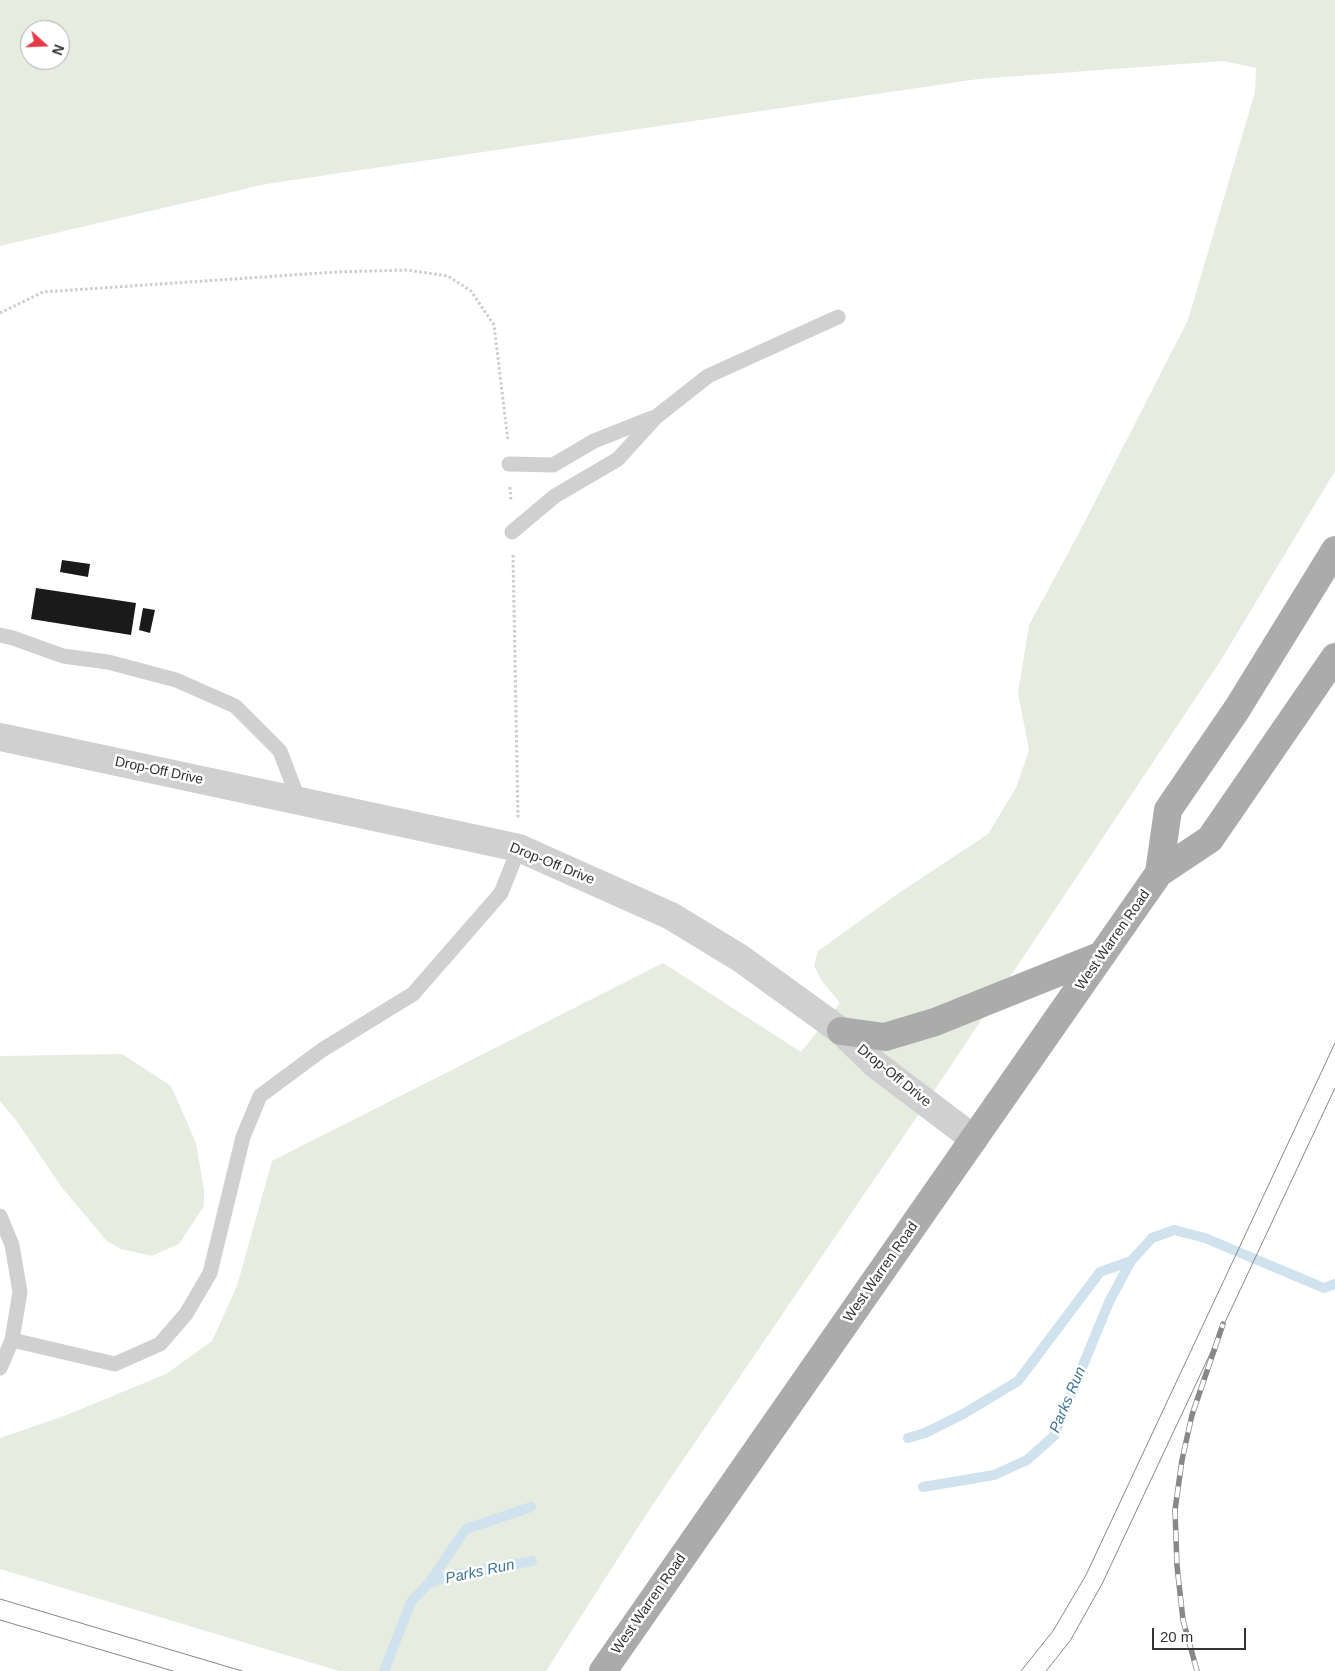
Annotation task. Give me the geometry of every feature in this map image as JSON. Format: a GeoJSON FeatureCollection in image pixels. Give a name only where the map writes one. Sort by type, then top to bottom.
{"type":"FeatureCollection","features":[{"type":"Feature","properties":{"kind":"main road","name":"West Warren Road"},"geometry":{"type":"LineString","coordinates":[[1159,873],[1168,810],[1242,701],[1335,550]]}},
{"type":"Feature","properties":{"kind":"main road","name":"West Warren Road"},"geometry":{"type":"LineString","coordinates":[[603,1671],[1159,873],[1210,839],[1335,657]]}},
{"type":"Feature","properties":{"kind":"main road"},"geometry":{"type":"LineString","coordinates":[[841,1031],[885,1037],[935,1022],[1102,955]]}},
{"type":"Feature","properties":{"kind":"street","name":"Drop-Off Drive"},"geometry":{"type":"LineString","coordinates":[[0,738],[519,848],[671,916],[740,958],[841,1031],[875,1064],[974,1139]]}},
{"type":"Feature","properties":{"kind":"lane"},"geometry":{"type":"LineString","coordinates":[[512,532],[555,496],[618,459],[656,417],[708,376],[838,317]]}},
{"type":"Feature","properties":{"kind":"lane"},"geometry":{"type":"LineString","coordinates":[[509,464],[553,465],[594,441],[656,417]]}},
{"type":"Feature","properties":{"kind":"lane"},"geometry":{"type":"LineString","coordinates":[[0,635],[63,656],[108,662],[176,680],[235,706],[280,751],[299,801]]}},
{"type":"Feature","properties":{"kind":"lane"},"geometry":{"type":"LineString","coordinates":[[12,1340],[116,1364],[160,1344],[186,1314],[210,1272],[243,1137],[260,1096],[322,1050],[413,994],[501,893],[519,848]]}},
{"type":"Feature","properties":{"kind":"lane"},"geometry":{"type":"LineString","coordinates":[[0,1216],[12,1246],[20,1292],[12,1340],[0,1368]]}},
{"type":"Feature","properties":{"kind":"path"},"geometry":{"type":"LineString","coordinates":[[0,313],[43,292],[345,272],[407,270],[448,276],[471,291],[494,325],[507,420],[512,532],[519,848]]}},
{"type":"Feature","properties":{"kind":"shaded area"},"geometry":{"type":"Polygon","coordinates":[[[0,0],[1335,0],[1335,471],[1221,660],[912,1124],[651,1507],[546,1671],[339,1671],[0,1569],[0,1438],[64,1416],[166,1374],[212,1341],[237,1286],[272,1161],[663,963],[801,1052],[840,1003],[822,981],[814,966],[818,951],[896,895],[988,834],[1016,788],[1029,750],[1018,693],[1029,625],[1080,531],[1188,320],[1255,92],[1256,68],[1223,61],[978,79],[266,184],[0,246],[0,0]]]}},
{"type":"Feature","properties":{"kind":"shaded area"},"geometry":{"type":"Polygon","coordinates":[[[122,1054],[171,1086],[196,1143],[204,1190],[204,1206],[179,1244],[152,1256],[121,1249],[107,1241],[63,1189],[16,1120],[0,1101],[0,1056],[122,1054]]]}},
{"type":"Feature","properties":{"kind":"building"},"geometry":{"type":"Polygon","coordinates":[[[62,560],[90,564],[88,577],[60,572],[62,560]]]}},
{"type":"Feature","properties":{"kind":"building"},"geometry":{"type":"Polygon","coordinates":[[[36,588],[136,603],[131,635],[31,619],[36,588]]]}},
{"type":"Feature","properties":{"kind":"building"},"geometry":{"type":"Polygon","coordinates":[[[143,608],[155,610],[150,633],[139,630],[143,608]]]}},
{"type":"Feature","properties":{"kind":"waterway","name":"Parks Run"},"geometry":{"type":"LineString","coordinates":[[923,1487],[994,1475],[1027,1460],[1054,1436],[1109,1302],[1131,1261],[1152,1238],[1174,1230],[1205,1238],[1324,1288],[1335,1284]]}},
{"type":"Feature","properties":{"kind":"waterway","name":"Parks Run"},"geometry":{"type":"LineString","coordinates":[[908,1438],[925,1433],[965,1413],[1018,1381],[1100,1272],[1131,1261]]}},
{"type":"Feature","properties":{"kind":"waterway","name":"Parks Run"},"geometry":{"type":"LineString","coordinates":[[429,1583],[466,1529],[531,1507]]}},
{"type":"Feature","properties":{"kind":"waterway","name":"Parks Run"},"geometry":{"type":"LineString","coordinates":[[384,1671],[411,1602],[429,1583],[453,1575],[532,1561]]}},
{"type":"Feature","properties":{"kind":"tram line"},"geometry":{"type":"LineString","coordinates":[[1021,1671],[1053,1631],[1086,1575],[1335,1043]]}},
{"type":"Feature","properties":{"kind":"tram line"},"geometry":{"type":"LineString","coordinates":[[1046,1671],[1070,1641],[1102,1584],[1335,1088]]}},
{"type":"Feature","properties":{"kind":"tram line"},"geometry":{"type":"LineString","coordinates":[[0,1599],[242,1671]]}},
{"type":"Feature","properties":{"kind":"tram line"},"geometry":{"type":"LineString","coordinates":[[0,1620],[173,1671]]}},
{"type":"Feature","properties":{"kind":"railway"},"geometry":{"type":"LineString","coordinates":[[1197,1671],[1183,1620],[1177,1566],[1175,1510],[1182,1460],[1192,1415],[1223,1324]]}}]}
